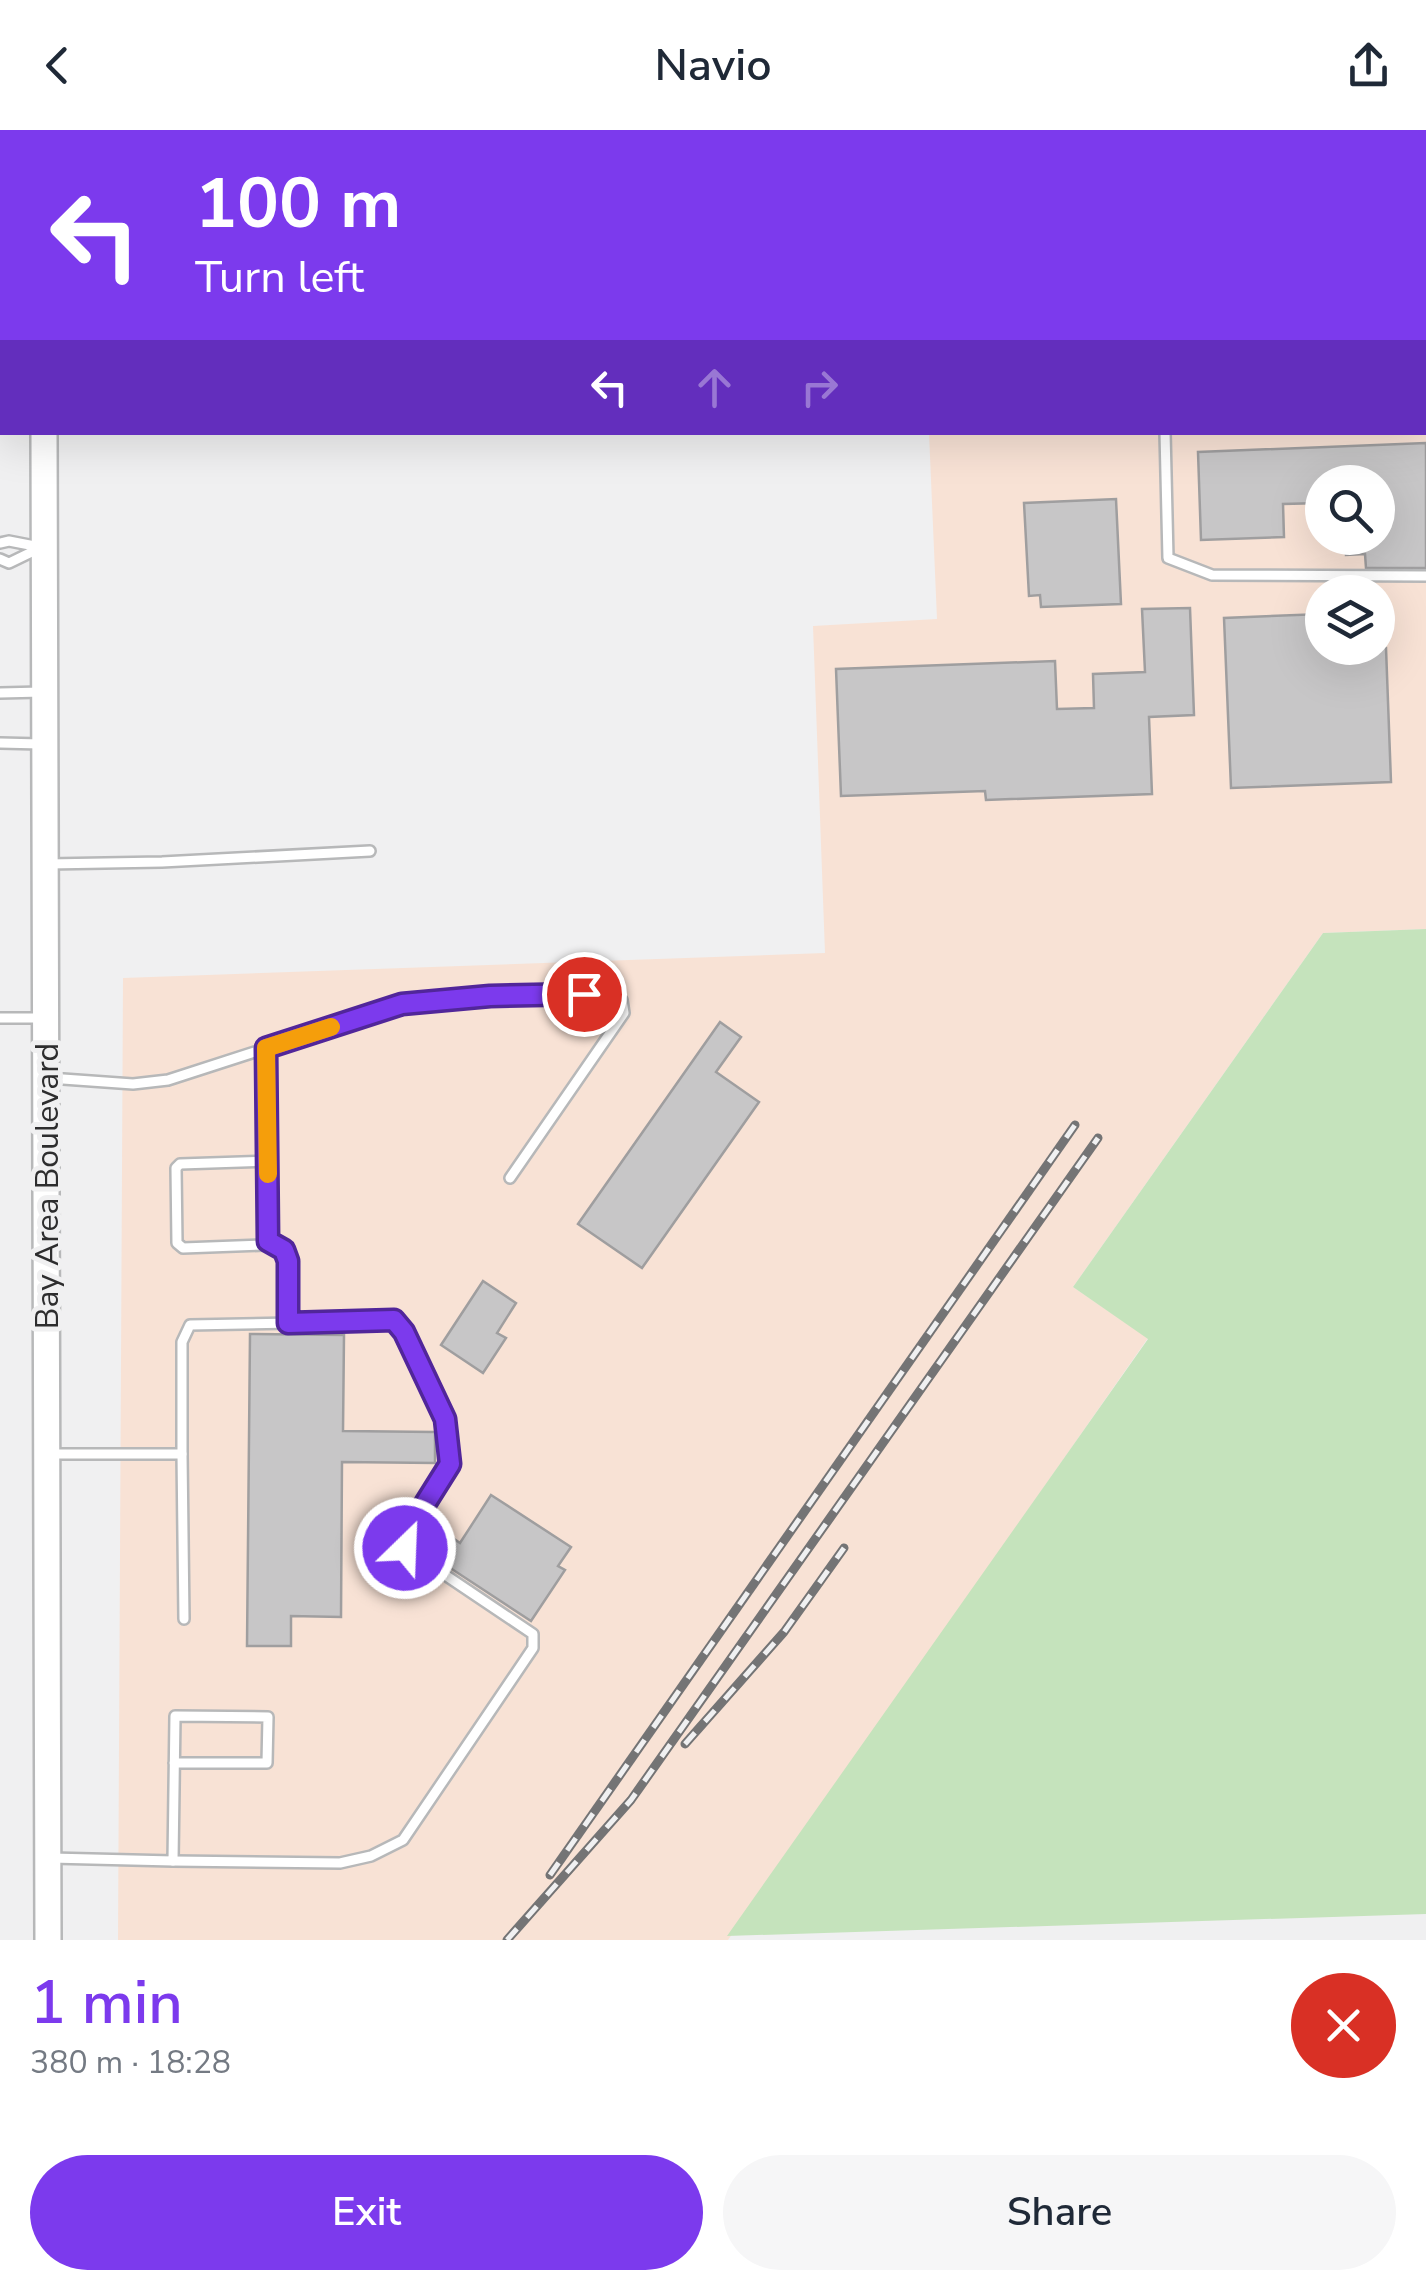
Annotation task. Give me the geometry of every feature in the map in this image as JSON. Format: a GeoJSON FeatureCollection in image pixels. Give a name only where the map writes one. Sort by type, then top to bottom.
{"type":"FeatureCollection","features":[{"type":"Feature","properties":{"kind":"main road","name":"Bay Area Boulevard"},"geometry":{"type":"LineString","coordinates":[[44,435],[48,1940]]}},
{"type":"Feature","properties":{"kind":"lane"},"geometry":{"type":"LineString","coordinates":[[1165,435],[1168,558],[1212,575],[1426,576]]}},
{"type":"Feature","properties":{"kind":"lane"},"geometry":{"type":"LineString","coordinates":[[0,543],[42,547]]}},
{"type":"Feature","properties":{"kind":"lane"},"geometry":{"type":"LineString","coordinates":[[0,560],[10,563],[42,547]]}},
{"type":"Feature","properties":{"kind":"lane"},"geometry":{"type":"LineString","coordinates":[[0,693],[43,692]]}},
{"type":"Feature","properties":{"kind":"lane"},"geometry":{"type":"LineString","coordinates":[[0,743],[44,744]]}},
{"type":"Feature","properties":{"kind":"lane"},"geometry":{"type":"LineString","coordinates":[[45,864],[370,851]]}},
{"type":"Feature","properties":{"kind":"lane"},"geometry":{"type":"LineString","coordinates":[[46,1078],[133,1084],[168,1080],[402,1004],[490,996],[614,993],[622,1000],[624,1013],[510,1178]]}},
{"type":"Feature","properties":{"kind":"lane"},"geometry":{"type":"LineString","coordinates":[[0,1018],[46,1018]]}},
{"type":"Feature","properties":{"kind":"lane"},"geometry":{"type":"LineString","coordinates":[[266,1048],[268,1161],[268,1241],[264,1245],[184,1248],[177,1244],[176,1168],[180,1164],[268,1161]]}},
{"type":"Feature","properties":{"kind":"lane"},"geometry":{"type":"LineString","coordinates":[[268,1241],[284,1250],[288,1261],[288,1323]]}},
{"type":"Feature","properties":{"kind":"lane"},"geometry":{"type":"LineString","coordinates":[[48,1858],[340,1863],[371,1856],[403,1840],[533,1648],[533,1634],[405,1548],[403,1539],[450,1464],[445,1419],[404,1332],[394,1320],[190,1325],[182,1342],[184,1619]]}},
{"type":"Feature","properties":{"kind":"lane"},"geometry":{"type":"LineString","coordinates":[[48,1454],[182,1454]]}},
{"type":"Feature","properties":{"kind":"lane"},"geometry":{"type":"LineString","coordinates":[[173,1862],[174,1763],[175,1716],[268,1716],[267,1763],[174,1763]]}},
{"type":"Feature","properties":{"kind":"shaded area"},"geometry":{"type":"Polygon","coordinates":[[[929,435],[1426,435],[1426,929],[1323,933],[1073,1287],[1148,1338],[728,1940],[118,1940],[123,978],[825,953],[813,626],[937,619],[929,435]]]}},
{"type":"Feature","properties":{"kind":"green space"},"geometry":{"type":"Polygon","coordinates":[[[1426,929],[1426,1914],[727,1936],[1148,1339],[1073,1287],[1323,933],[1426,929]]]}},
{"type":"Feature","properties":{"kind":"building"},"geometry":{"type":"Polygon","coordinates":[[[1426,443],[1426,568],[1366,568],[1365,555],[1395,555],[1395,465],[1305,465],[1305,503],[1283,504],[1284,537],[1201,540],[1198,452],[1426,443]]]}},
{"type":"Feature","properties":{"kind":"building"},"geometry":{"type":"Polygon","coordinates":[[[1116,499],[1121,604],[1041,607],[1040,595],[1029,596],[1024,503],[1116,499]]]}},
{"type":"Feature","properties":{"kind":"building"},"geometry":{"type":"Polygon","coordinates":[[[1190,608],[1194,715],[1149,717],[1152,794],[986,800],[985,791],[841,796],[836,669],[1055,661],[1057,709],[1094,708],[1093,674],[1145,672],[1142,609],[1190,608]]]}},
{"type":"Feature","properties":{"kind":"building"},"geometry":{"type":"Polygon","coordinates":[[[1305,615],[1305,665],[1387,665],[1391,782],[1231,788],[1224,618],[1305,615]]]}},
{"type":"Feature","properties":{"kind":"building"},"geometry":{"type":"Polygon","coordinates":[[[720,1022],[741,1037],[716,1072],[759,1102],[642,1268],[578,1224],[720,1022]]]}},
{"type":"Feature","properties":{"kind":"building"},"geometry":{"type":"Polygon","coordinates":[[[483,1281],[516,1303],[497,1333],[506,1338],[483,1373],[441,1345],[483,1281]]]}},
{"type":"Feature","properties":{"kind":"building"},"geometry":{"type":"Polygon","coordinates":[[[250,1334],[344,1335],[343,1431],[435,1432],[435,1463],[342,1462],[341,1617],[291,1616],[291,1646],[247,1646],[250,1334]]]}},
{"type":"Feature","properties":{"kind":"building"},"geometry":{"type":"Polygon","coordinates":[[[491,1495],[571,1547],[558,1566],[565,1570],[531,1621],[432,1556],[447,1534],[460,1543],[491,1495]]]}},
{"type":"Feature","properties":{"kind":"railway"},"geometry":{"type":"LineString","coordinates":[[550,1875],[1075,1125]]}},
{"type":"Feature","properties":{"kind":"railway"},"geometry":{"type":"LineString","coordinates":[[507,1940],[631,1800],[1098,1138]]}},
{"type":"Feature","properties":{"kind":"railway"},"geometry":{"type":"LineString","coordinates":[[685,1744],[784,1632],[844,1548]]}},
{"type":"Feature","properties":{"kind":"slow traffic"},"geometry":{"type":"LineString","coordinates":[[268,1174],[266,1048],[331,1027]]}},
{"type":"Feature","properties":{"kind":"route"},"geometry":{"type":"LineString","coordinates":[[405,1548],[403,1539],[450,1464],[445,1419],[404,1332],[394,1320],[288,1323],[288,1261],[284,1250],[268,1241],[266,1048],[402,1004],[490,996],[584,994]]}}]}
